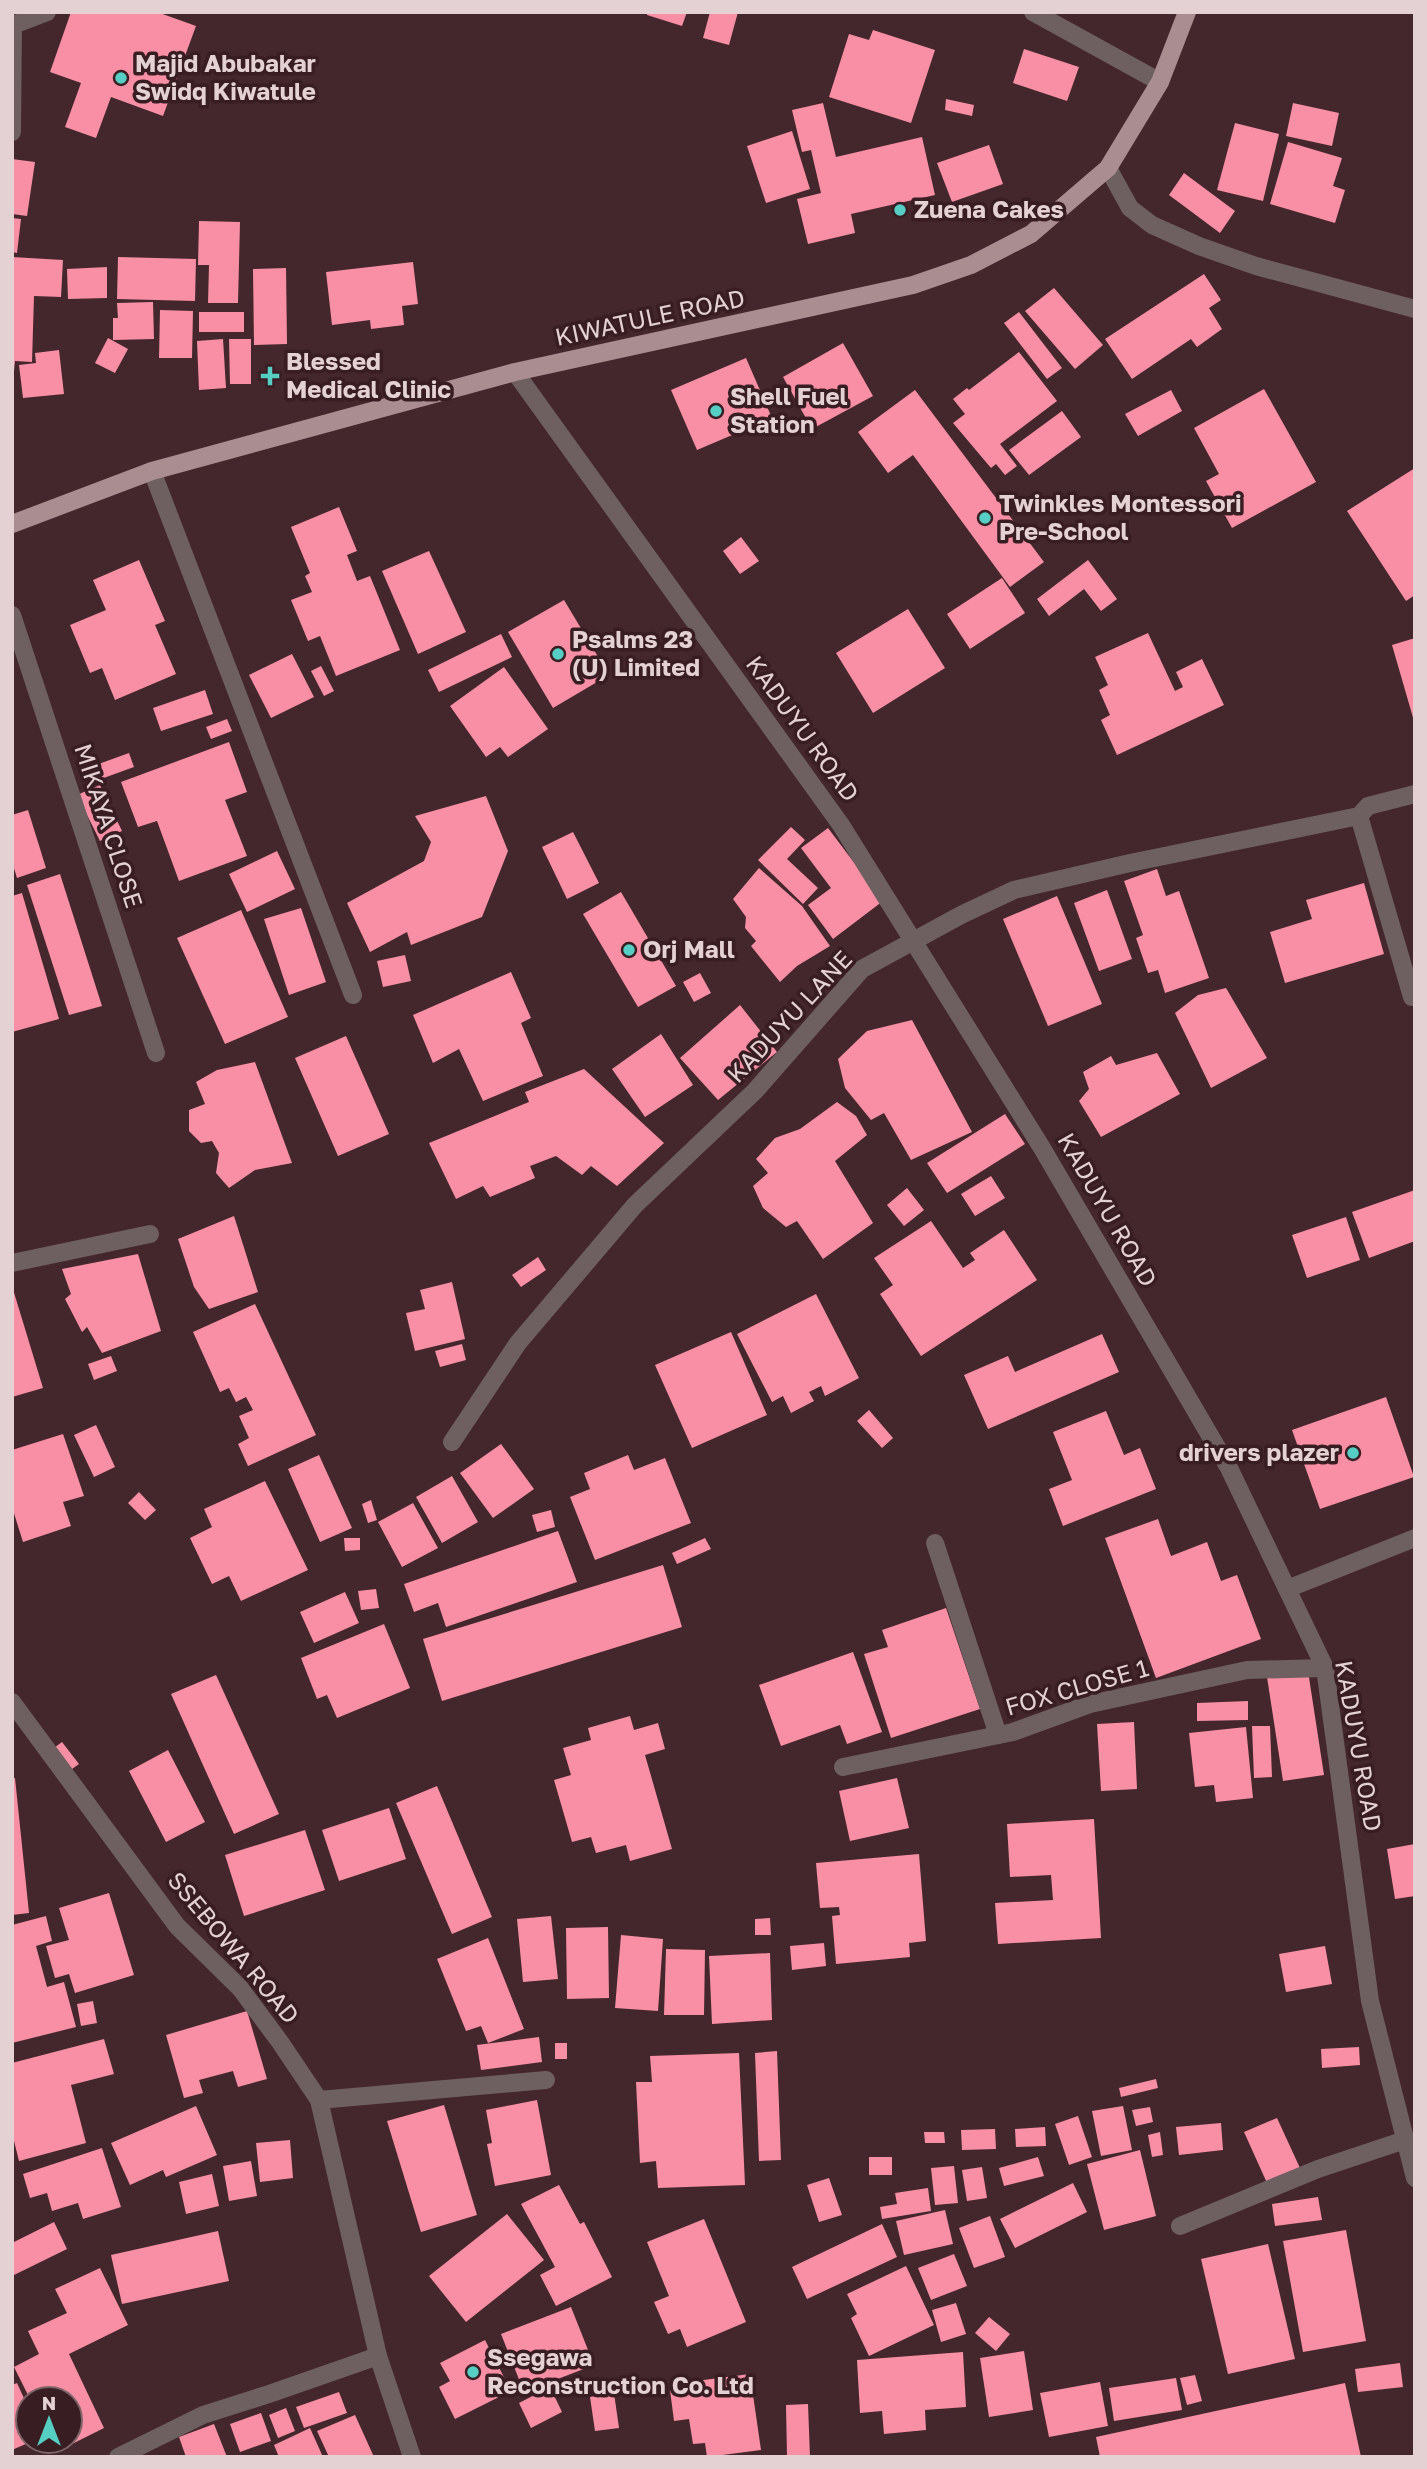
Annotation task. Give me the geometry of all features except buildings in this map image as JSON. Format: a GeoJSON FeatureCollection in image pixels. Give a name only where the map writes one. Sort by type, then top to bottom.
{"type":"FeatureCollection","features":[{"type":"Feature","properties":{"kind":"main road","name":"KIWATULE ROAD"},"geometry":{"type":"LineString","coordinates":[[12,524],[152,471],[515,372],[913,285],[971,265],[1031,234],[1108,168],[1160,82],[1187,12]]}},
{"type":"Feature","properties":{"kind":"street"},"geometry":{"type":"LineString","coordinates":[[12,132],[13,25],[47,12]]}},
{"type":"Feature","properties":{"kind":"street"},"geometry":{"type":"LineString","coordinates":[[1033,12],[1160,82]]}},
{"type":"Feature","properties":{"kind":"street"},"geometry":{"type":"LineString","coordinates":[[1108,168],[1130,208],[1152,225],[1199,246],[1256,266],[1415,309]]}},
{"type":"Feature","properties":{"kind":"street","name":"KADUYU ROAD"},"geometry":{"type":"LineString","coordinates":[[515,372],[841,825],[1042,1148],[1222,1456],[1325,1668],[1370,2001],[1415,2178]]}},
{"type":"Feature","properties":{"kind":"street"},"geometry":{"type":"LineString","coordinates":[[152,471],[353,995]]}},
{"type":"Feature","properties":{"kind":"street","name":"MIKAYA CLOSE"},"geometry":{"type":"LineString","coordinates":[[12,615],[156,1053]]}},
{"type":"Feature","properties":{"kind":"street","name":"KADUYU LANE"},"geometry":{"type":"LineString","coordinates":[[452,1442],[518,1343],[635,1205],[755,1091],[862,969],[961,915],[1014,890],[1359,816],[1368,806],[1415,794]]}},
{"type":"Feature","properties":{"kind":"street"},"geometry":{"type":"LineString","coordinates":[[1359,816],[1412,997]]}},
{"type":"Feature","properties":{"kind":"street"},"geometry":{"type":"LineString","coordinates":[[12,1263],[150,1234]]}},
{"type":"Feature","properties":{"kind":"street"},"geometry":{"type":"LineString","coordinates":[[1287,1589],[1415,1538]]}},
{"type":"Feature","properties":{"kind":"street"},"geometry":{"type":"LineString","coordinates":[[935,1543],[998,1735]]}},
{"type":"Feature","properties":{"kind":"street","name":"FOX CLOSE 1"},"geometry":{"type":"LineString","coordinates":[[843,1768],[998,1735],[1090,1704],[1247,1670],[1325,1668]]}},
{"type":"Feature","properties":{"kind":"street","name":"SSEBOWA ROAD"},"geometry":{"type":"LineString","coordinates":[[12,1702],[177,1926],[240,1988],[319,2099],[378,2356],[412,2457]]}},
{"type":"Feature","properties":{"kind":"street"},"geometry":{"type":"LineString","coordinates":[[319,2099],[546,2080]]}},
{"type":"Feature","properties":{"kind":"street"},"geometry":{"type":"LineString","coordinates":[[1180,2226],[1318,2169],[1405,2140]]}},
{"type":"Feature","properties":{"kind":"street"},"geometry":{"type":"LineString","coordinates":[[118,2457],[203,2415],[378,2356]]}},
{"type":"Feature","properties":{"kind":"place","name":"Majid Abubakar Swidq Kiwatule"},"geometry":{"type":"Point","coordinates":[121,78]}},
{"type":"Feature","properties":{"kind":"place","name":"Zuena Cakes"},"geometry":{"type":"Point","coordinates":[900,210]}},
{"type":"Feature","properties":{"kind":"place","name":"Blessed Medical Clinic"},"geometry":{"type":"Point","coordinates":[270,376]}},
{"type":"Feature","properties":{"kind":"place","name":"Shell Fuel Station"},"geometry":{"type":"Point","coordinates":[716,411]}},
{"type":"Feature","properties":{"kind":"place","name":"Twinkles Montessori Pre-School"},"geometry":{"type":"Point","coordinates":[985,518]}},
{"type":"Feature","properties":{"kind":"place","name":"Psalms 23 (U) Limited"},"geometry":{"type":"Point","coordinates":[558,654]}},
{"type":"Feature","properties":{"kind":"place","name":"Orj Mall"},"geometry":{"type":"Point","coordinates":[629,950]}},
{"type":"Feature","properties":{"kind":"place","name":"drivers plazer"},"geometry":{"type":"Point","coordinates":[1353,1453]}},
{"type":"Feature","properties":{"kind":"place","name":"Ssegawa Reconstruction Co. Ltd"},"geometry":{"type":"Point","coordinates":[473,2372]}}]}
